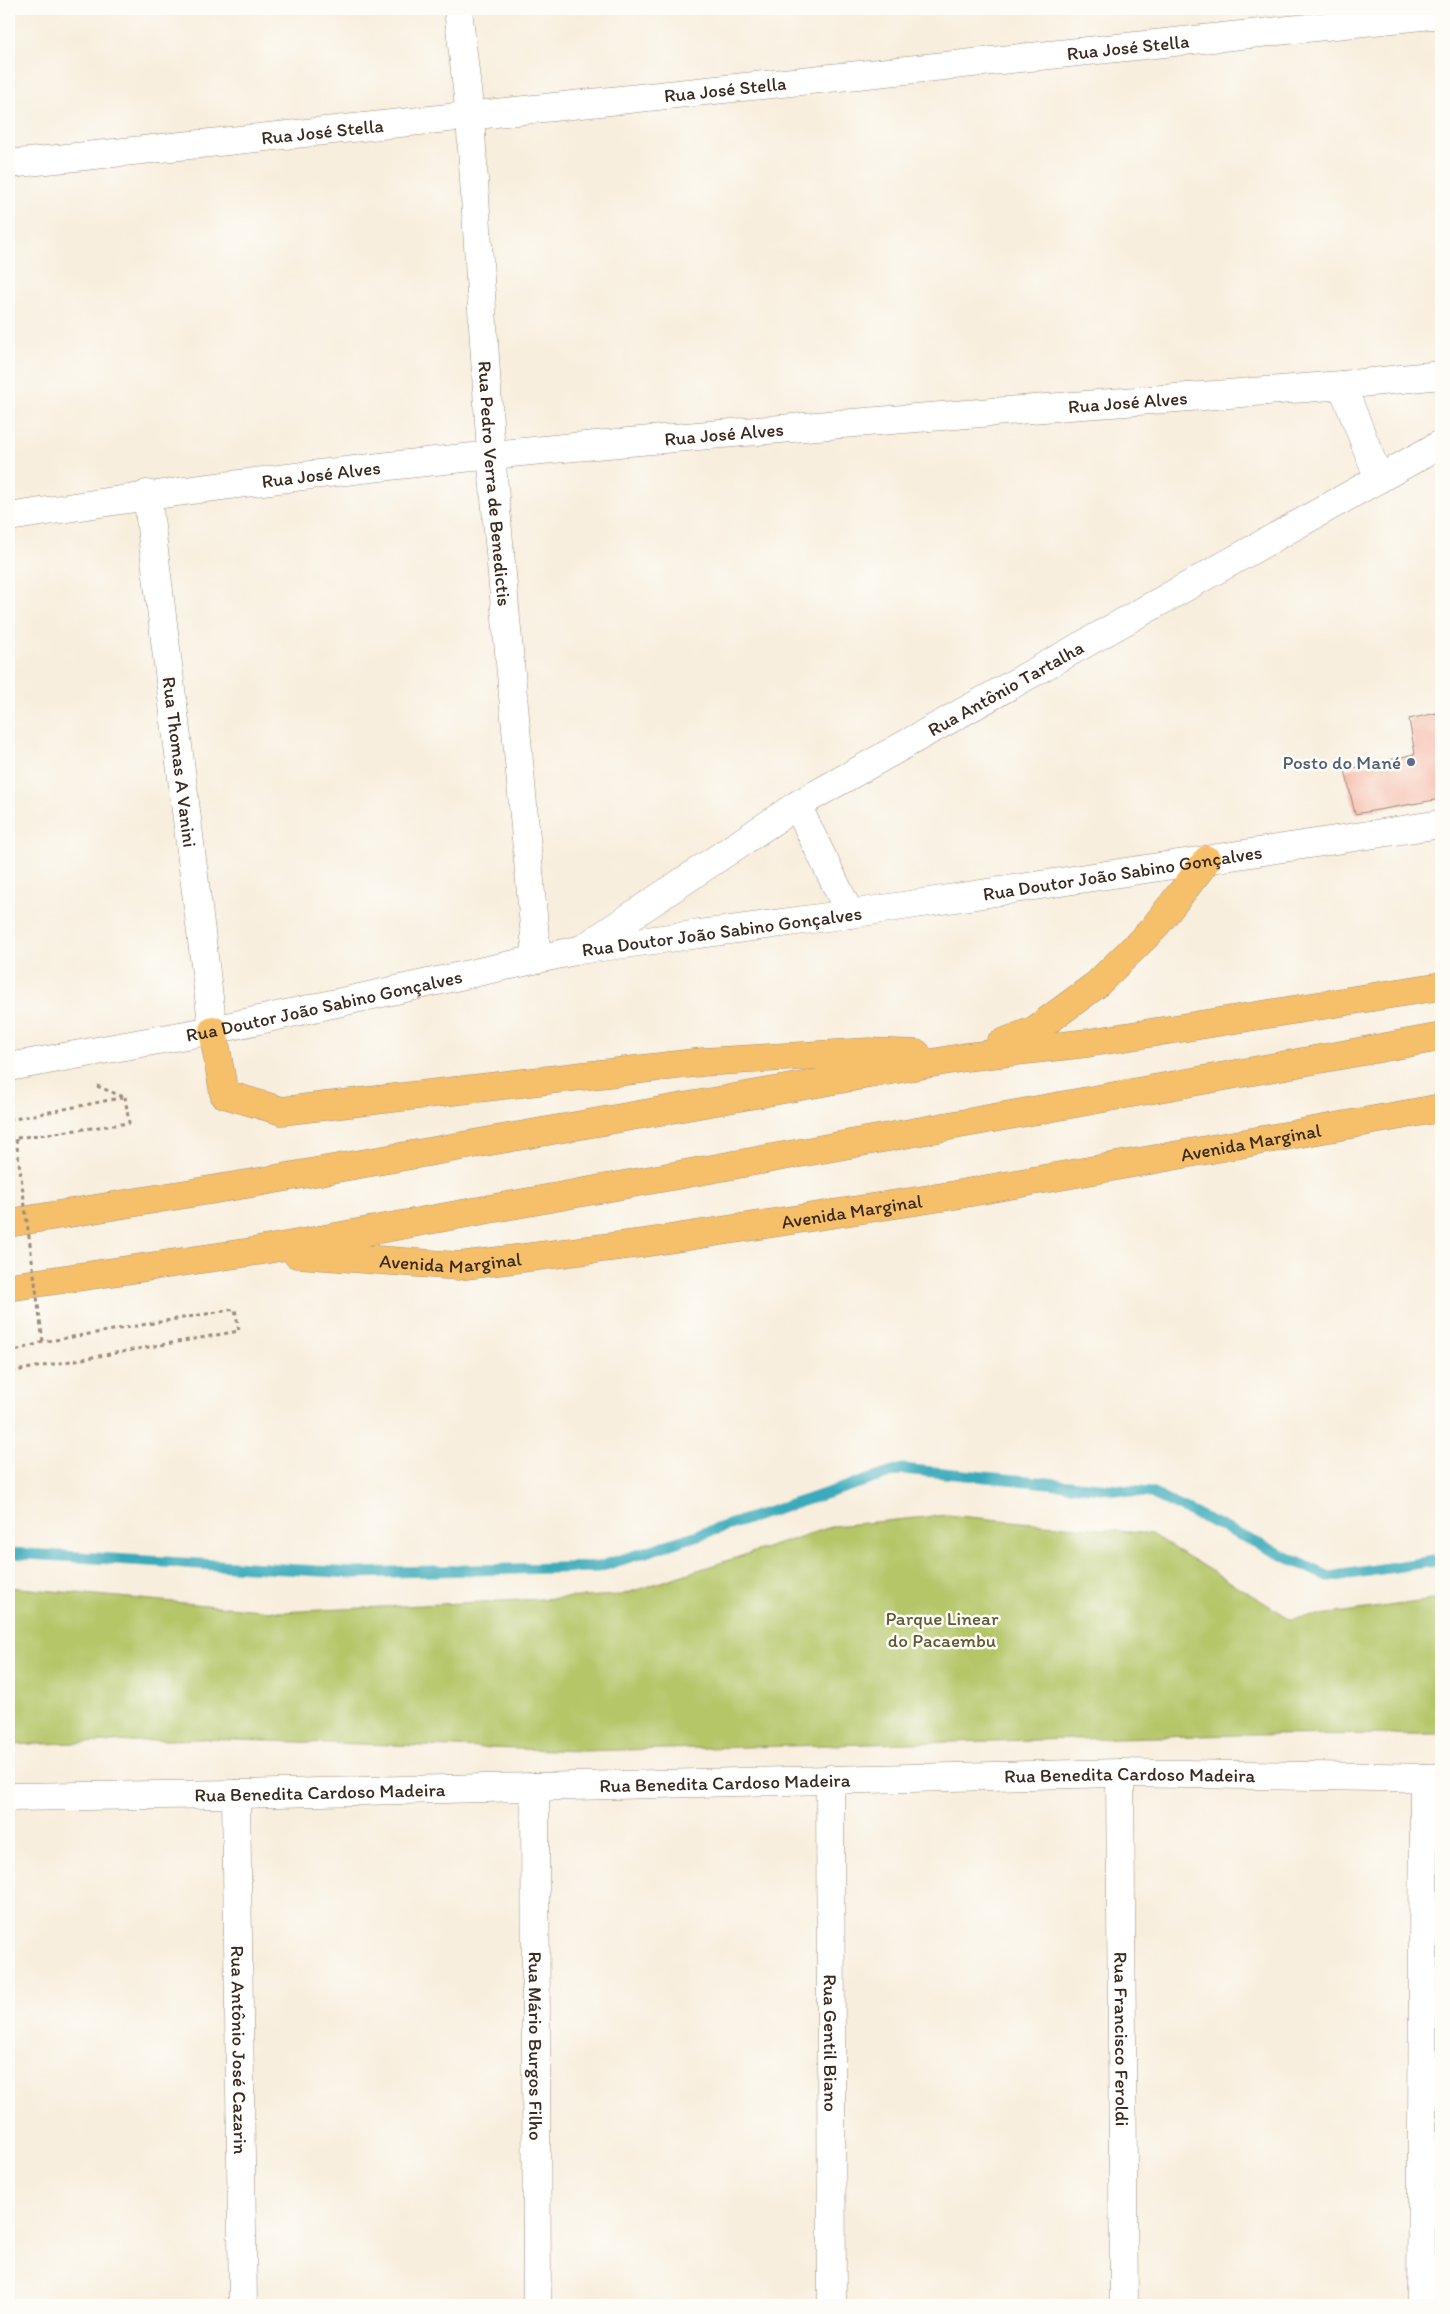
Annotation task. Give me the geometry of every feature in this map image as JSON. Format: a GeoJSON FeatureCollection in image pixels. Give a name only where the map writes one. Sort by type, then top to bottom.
{"type":"FeatureCollection","features":[{"type":"Feature","properties":{"kind":"main road"},"geometry":{"type":"LineString","coordinates":[[214,1030],[224,1094],[282,1111],[703,1062],[869,1052],[966,1057],[1035,1030],[1096,985],[1153,929],[1207,860]]}},
{"type":"Feature","properties":{"kind":"main road"},"geometry":{"type":"LineString","coordinates":[[9,1223],[253,1183],[966,1057],[1088,1044],[1441,986]]}},
{"type":"Feature","properties":{"kind":"main road"},"geometry":{"type":"LineString","coordinates":[[9,1287],[258,1251],[1441,1038]]}},
{"type":"Feature","properties":{"kind":"main road","name":"Avenida Marginal"},"geometry":{"type":"LineString","coordinates":[[258,1251],[448,1266],[468,1265],[652,1242],[949,1196],[1441,1108]]}},
{"type":"Feature","properties":{"kind":"street","name":"Rua Pedro Verra de Benedictis"},"geometry":{"type":"LineString","coordinates":[[458,9],[470,116],[491,454],[537,959]]}},
{"type":"Feature","properties":{"kind":"street","name":"Rua José Stella"},"geometry":{"type":"LineString","coordinates":[[9,164],[1441,14]]}},
{"type":"Feature","properties":{"kind":"street","name":"Rua José Alves"},"geometry":{"type":"LineString","coordinates":[[9,517],[148,494],[491,454],[1342,385],[1441,375]]}},
{"type":"Feature","properties":{"kind":"street"},"geometry":{"type":"LineString","coordinates":[[1342,385],[1379,478]]}},
{"type":"Feature","properties":{"kind":"street","name":"Rua Antônio Tartalha"},"geometry":{"type":"LineString","coordinates":[[580,950],[797,805],[1441,444]]}},
{"type":"Feature","properties":{"kind":"street","name":"Rua Thomas A Vanini"},"geometry":{"type":"LineString","coordinates":[[148,494],[214,1030]]}},
{"type":"Feature","properties":{"kind":"street"},"geometry":{"type":"LineString","coordinates":[[797,805],[850,914]]}},
{"type":"Feature","properties":{"kind":"street","name":"Rua Doutor João Sabino Gonçalves"},"geometry":{"type":"LineString","coordinates":[[9,1068],[214,1030],[580,950],[850,914],[1441,824]]}},
{"type":"Feature","properties":{"kind":"street","name":"Rua Benedita Cardoso Madeira"},"geometry":{"type":"LineString","coordinates":[[9,1797],[236,1794],[1120,1773],[1432,1778]]}},
{"type":"Feature","properties":{"kind":"street","name":"Rua Francisco Feroldi"},"geometry":{"type":"LineString","coordinates":[[1120,1773],[1124,2305]]}},
{"type":"Feature","properties":{"kind":"street"},"geometry":{"type":"LineString","coordinates":[[1421,2305],[1432,1778]]}},
{"type":"Feature","properties":{"kind":"street","name":"Rua Gentil Biano"},"geometry":{"type":"LineString","coordinates":[[830,1779],[832,2305]]}},
{"type":"Feature","properties":{"kind":"street","name":"Rua Mário Burgos Filho"},"geometry":{"type":"LineString","coordinates":[[535,1787],[537,2305]]}},
{"type":"Feature","properties":{"kind":"street","name":"Rua Antônio José Cazarin"},"geometry":{"type":"LineString","coordinates":[[236,1794],[243,2305]]}},
{"type":"Feature","properties":{"kind":"path"},"geometry":{"type":"LineString","coordinates":[[9,1120],[125,1097],[129,1123],[9,1139]]}},
{"type":"Feature","properties":{"kind":"path"},"geometry":{"type":"LineString","coordinates":[[16,1138],[43,1342]]}},
{"type":"Feature","properties":{"kind":"path"},"geometry":{"type":"LineString","coordinates":[[9,1353],[43,1342],[235,1309],[239,1331],[9,1372]]}},
{"type":"Feature","properties":{"kind":"green space","name":"Parque Linear do Pacaembu"},"geometry":{"type":"Polygon","coordinates":[[[947,1515],[1151,1534],[1291,1619],[1441,1599],[1441,1734],[1240,1735],[581,1751],[203,1739],[9,1745],[9,1587],[282,1612],[621,1595],[834,1526],[947,1515]]]}},
{"type":"Feature","properties":{"kind":"building","name":"Posto do Mané"},"geometry":{"type":"Polygon","coordinates":[[[1441,712],[1441,799],[1355,814],[1345,770],[1415,754],[1409,719],[1441,712]]]}},
{"type":"Feature","properties":{"kind":"waterway"},"geometry":{"type":"LineString","coordinates":[[9,1553],[354,1573],[599,1567],[902,1469],[1151,1493],[1329,1577],[1441,1560]]}},
{"type":"Feature","properties":{"kind":"place","name":"Posto do Mané"},"geometry":{"type":"Point","coordinates":[1411,762]}}]}
